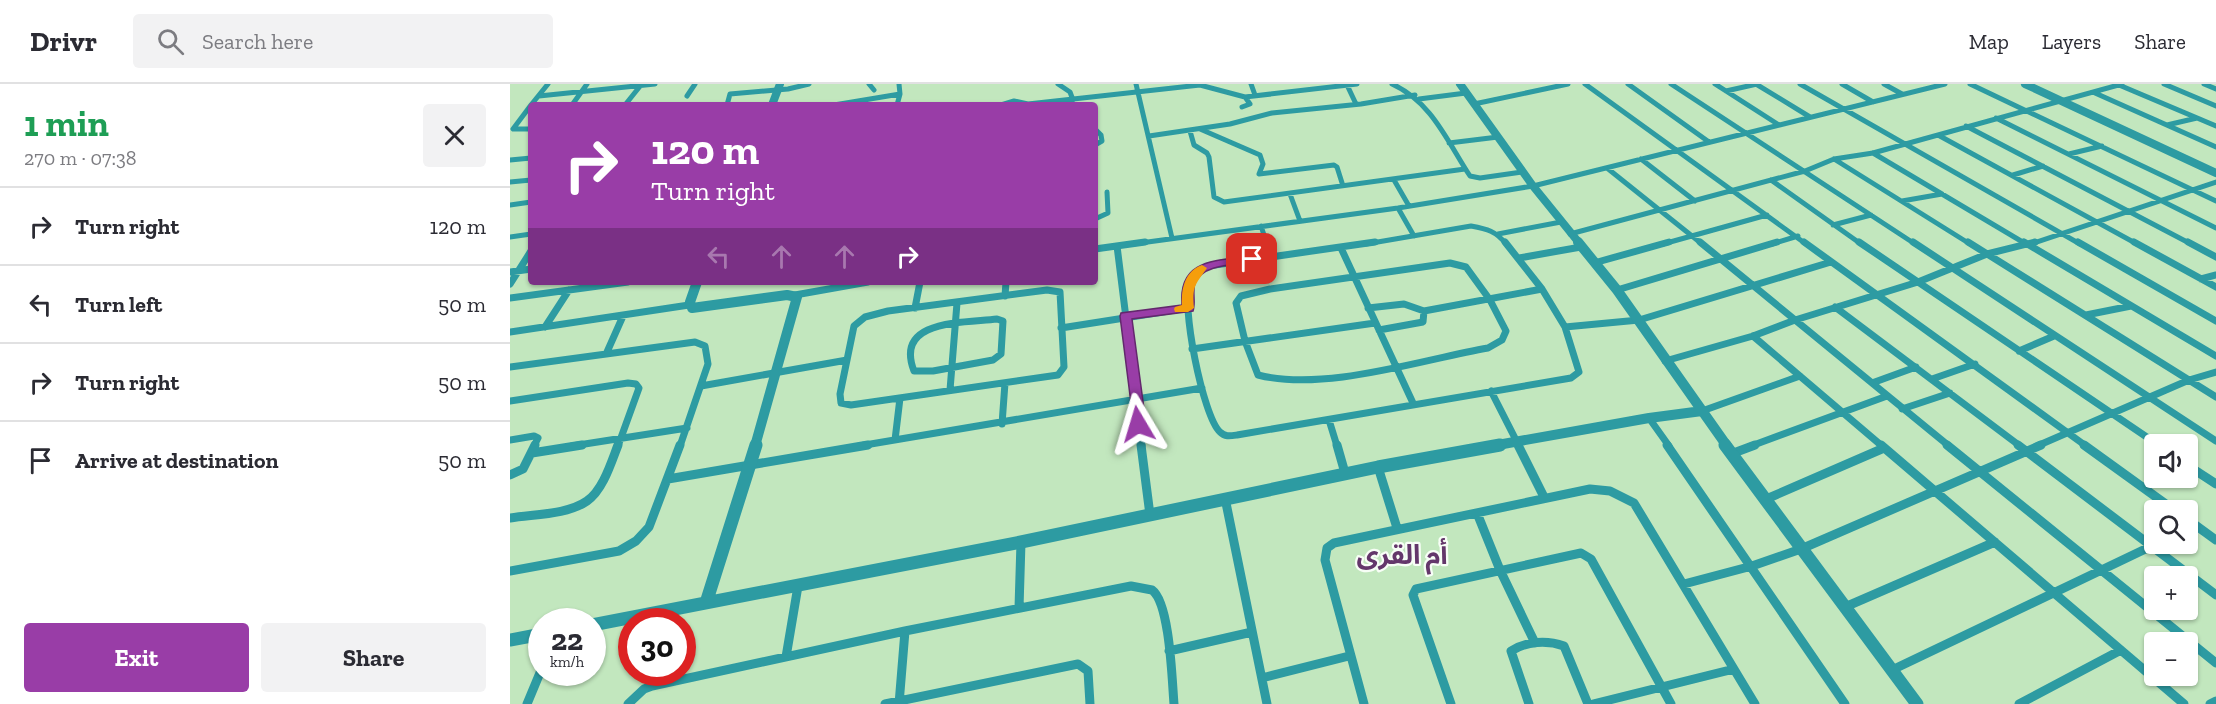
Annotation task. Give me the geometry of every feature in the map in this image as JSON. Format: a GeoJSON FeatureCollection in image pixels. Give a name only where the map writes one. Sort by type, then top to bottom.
{"type":"FeatureCollection","features":[{"type":"Feature","properties":{"kind":"street"},"geometry":{"type":"LineString","coordinates":[[534,102],[548,84]]}},
{"type":"Feature","properties":{"kind":"street"},"geometry":{"type":"LineString","coordinates":[[574,102],[587,84]]}},
{"type":"Feature","properties":{"kind":"street"},"geometry":{"type":"LineString","coordinates":[[539,96],[655,84]]}},
{"type":"Feature","properties":{"kind":"street"},"geometry":{"type":"LineString","coordinates":[[687,96],[695,84]]}},
{"type":"Feature","properties":{"kind":"street"},"geometry":{"type":"LineString","coordinates":[[727,102],[733,84]]}},
{"type":"Feature","properties":{"kind":"street"},"geometry":{"type":"LineString","coordinates":[[730,94],[809,84]]}},
{"type":"Feature","properties":{"kind":"street"},"geometry":{"type":"LineString","coordinates":[[869,84],[874,90]]}},
{"type":"Feature","properties":{"kind":"street"},"geometry":{"type":"LineString","coordinates":[[898,102],[899,84]]}},
{"type":"Feature","properties":{"kind":"street"},"geometry":{"type":"LineString","coordinates":[[1058,84],[1070,92],[1073,100]]}},
{"type":"Feature","properties":{"kind":"street"},"geometry":{"type":"LineString","coordinates":[[1136,84],[1172,238]]}},
{"type":"Feature","properties":{"kind":"street"},"geometry":{"type":"LineString","coordinates":[[1208,87],[1214,84]]}},
{"type":"Feature","properties":{"kind":"street"},"geometry":{"type":"LineString","coordinates":[[1251,84],[1255,94]]}},
{"type":"Feature","properties":{"kind":"street"},"geometry":{"type":"LineString","coordinates":[[1245,98],[1255,94],[1357,84]]}},
{"type":"Feature","properties":{"kind":"street"},"geometry":{"type":"LineString","coordinates":[[1392,84],[1406,88],[1417,97],[1470,176],[1474,178],[1522,172]]}},
{"type":"Feature","properties":{"kind":"street"},"geometry":{"type":"LineString","coordinates":[[1460,84],[1522,172],[1617,290],[1764,501],[1917,704]]}},
{"type":"Feature","properties":{"kind":"street"},"geometry":{"type":"LineString","coordinates":[[1474,104],[1568,84]]}},
{"type":"Feature","properties":{"kind":"street"},"geometry":{"type":"LineString","coordinates":[[1585,84],[2160,500]]}},
{"type":"Feature","properties":{"kind":"street"},"geometry":{"type":"LineString","coordinates":[[1628,84],[1709,142]]}},
{"type":"Feature","properties":{"kind":"street"},"geometry":{"type":"LineString","coordinates":[[1671,84],[2216,441]]}},
{"type":"Feature","properties":{"kind":"street"},"geometry":{"type":"LineString","coordinates":[[1715,84],[1779,125]]}},
{"type":"Feature","properties":{"kind":"street"},"geometry":{"type":"LineString","coordinates":[[1726,92],[1756,84],[1810,117]]}},
{"type":"Feature","properties":{"kind":"street"},"geometry":{"type":"LineString","coordinates":[[1800,84],[2216,321]]}},
{"type":"Feature","properties":{"kind":"street"},"geometry":{"type":"LineString","coordinates":[[1842,84],[1873,102]]}},
{"type":"Feature","properties":{"kind":"street"},"geometry":{"type":"LineString","coordinates":[[1884,84],[1902,94]]}},
{"type":"Feature","properties":{"kind":"street"},"geometry":{"type":"LineString","coordinates":[[1924,84],[1931,88]]}},
{"type":"Feature","properties":{"kind":"street"},"geometry":{"type":"LineString","coordinates":[[1098,249],[1398,208],[1533,186],[1945,84]]}},
{"type":"Feature","properties":{"kind":"street"},"geometry":{"type":"LineString","coordinates":[[1970,84],[2216,201]]}},
{"type":"Feature","properties":{"kind":"street"},"geometry":{"type":"LineString","coordinates":[[2025,84],[2216,173]]}},
{"type":"Feature","properties":{"kind":"street"},"geometry":{"type":"LineString","coordinates":[[1570,234],[1660,212],[1805,171],[1834,159],[1873,153],[1966,126],[2095,93],[2120,84],[2216,126]]}},
{"type":"Feature","properties":{"kind":"street"},"geometry":{"type":"LineString","coordinates":[[2164,84],[2216,106]]}},
{"type":"Feature","properties":{"kind":"street"},"geometry":{"type":"LineString","coordinates":[[2204,84],[2216,88]]}},
{"type":"Feature","properties":{"kind":"street"},"geometry":{"type":"LineString","coordinates":[[627,102],[641,85]]}},
{"type":"Feature","properties":{"kind":"street"},"geometry":{"type":"LineString","coordinates":[[1048,102],[1196,85],[1245,98],[1250,104],[1242,107]]}},
{"type":"Feature","properties":{"kind":"street"},"geometry":{"type":"LineString","coordinates":[[1344,85],[1356,104]]}},
{"type":"Feature","properties":{"kind":"street"},"geometry":{"type":"LineString","coordinates":[[773,102],[779,87]]}},
{"type":"Feature","properties":{"kind":"street"},"geometry":{"type":"LineString","coordinates":[[1149,135],[1190,131],[1272,113],[1466,93]]}},
{"type":"Feature","properties":{"kind":"street"},"geometry":{"type":"LineString","coordinates":[[2095,93],[2216,147]]}},
{"type":"Feature","properties":{"kind":"street"},"geometry":{"type":"LineString","coordinates":[[852,102],[900,94]]}},
{"type":"Feature","properties":{"kind":"street"},"geometry":{"type":"LineString","coordinates":[[528,109],[513,129],[528,129]]}},
{"type":"Feature","properties":{"kind":"street"},"geometry":{"type":"LineString","coordinates":[[1996,118],[2216,228]]}},
{"type":"Feature","properties":{"kind":"street"},"geometry":{"type":"LineString","coordinates":[[2167,125],[2197,118]]}},
{"type":"Feature","properties":{"kind":"street"},"geometry":{"type":"LineString","coordinates":[[1966,126],[2216,257]]}},
{"type":"Feature","properties":{"kind":"street"},"geometry":{"type":"LineString","coordinates":[[1200,129],[1228,143],[1260,154],[1263,159],[1260,174],[1334,165],[1337,167],[1343,186]]}},
{"type":"Feature","properties":{"kind":"street"},"geometry":{"type":"LineString","coordinates":[[1190,131],[1194,145],[1207,153],[1209,157],[1214,197],[1218,201],[1290,194],[1465,169]]}},
{"type":"Feature","properties":{"kind":"street"},"geometry":{"type":"LineString","coordinates":[[1098,132],[1102,141],[1098,144]]}},
{"type":"Feature","properties":{"kind":"street"},"geometry":{"type":"LineString","coordinates":[[1938,135],[2216,287]]}},
{"type":"Feature","properties":{"kind":"street"},"geometry":{"type":"LineString","coordinates":[[1449,143],[1498,137]]}},
{"type":"Feature","properties":{"kind":"street"},"geometry":{"type":"LineString","coordinates":[[2069,154],[2102,146]]}},
{"type":"Feature","properties":{"kind":"street"},"geometry":{"type":"LineString","coordinates":[[1873,153],[2216,356]]}},
{"type":"Feature","properties":{"kind":"street"},"geometry":{"type":"LineString","coordinates":[[510,160],[528,158]]}},
{"type":"Feature","properties":{"kind":"street"},"geometry":{"type":"LineString","coordinates":[[1641,159],[1695,201]]}},
{"type":"Feature","properties":{"kind":"street"},"geometry":{"type":"LineString","coordinates":[[1834,159],[2216,397]]}},
{"type":"Feature","properties":{"kind":"street"},"geometry":{"type":"LineString","coordinates":[[2013,175],[2043,166]]}},
{"type":"Feature","properties":{"kind":"street"},"geometry":{"type":"LineString","coordinates":[[1607,168],[1755,285],[1902,409],[2216,663]]}},
{"type":"Feature","properties":{"kind":"street"},"geometry":{"type":"LineString","coordinates":[[510,182],[528,180]]}},
{"type":"Feature","properties":{"kind":"street"},"geometry":{"type":"LineString","coordinates":[[1394,180],[1409,206]]}},
{"type":"Feature","properties":{"kind":"street"},"geometry":{"type":"LineString","coordinates":[[1771,180],[1833,225],[2144,435]]}},
{"type":"Feature","properties":{"kind":"street"},"geometry":{"type":"LineString","coordinates":[[1665,361],[1753,336],[1795,320],[1918,282],[1987,254],[2027,245],[2216,182]]}},
{"type":"Feature","properties":{"kind":"street"},"geometry":{"type":"LineString","coordinates":[[1098,218],[1108,213],[1107,192]]}},
{"type":"Feature","properties":{"kind":"street"},"geometry":{"type":"LineString","coordinates":[[1290,194],[1300,220]]}},
{"type":"Feature","properties":{"kind":"street"},"geometry":{"type":"LineString","coordinates":[[1902,201],[1941,194]]}},
{"type":"Feature","properties":{"kind":"street"},"geometry":{"type":"LineString","coordinates":[[510,205],[528,202]]}},
{"type":"Feature","properties":{"kind":"street"},"geometry":{"type":"LineString","coordinates":[[1398,208],[1414,236]]}},
{"type":"Feature","properties":{"kind":"street"},"geometry":{"type":"LineString","coordinates":[[1594,263],[1767,215]]}},
{"type":"Feature","properties":{"kind":"street"},"geometry":{"type":"LineString","coordinates":[[1833,225],[1871,215]]}},
{"type":"Feature","properties":{"kind":"street"},"geometry":{"type":"LineString","coordinates":[[1498,234],[1561,222]]}},
{"type":"Feature","properties":{"kind":"street"},"geometry":{"type":"LineString","coordinates":[[1261,226],[1272,257]]}},
{"type":"Feature","properties":{"kind":"street"},"geometry":{"type":"LineString","coordinates":[[1471,226],[1488,229],[1498,234],[1542,289],[1565,327],[1579,372],[1571,378],[1413,403],[1329,420],[1226,436],[1218,431],[1202,388],[1192,348],[1187,293],[1190,281],[1199,270],[1208,266],[1414,236],[1471,226]]}},
{"type":"Feature","properties":{"kind":"street"},"geometry":{"type":"LineString","coordinates":[[510,237],[528,234]]}},
{"type":"Feature","properties":{"kind":"street"},"geometry":{"type":"LineString","coordinates":[[1617,290],[1798,236]]}},
{"type":"Feature","properties":{"kind":"street"},"geometry":{"type":"LineString","coordinates":[[1117,246],[1150,515]]}},
{"type":"Feature","properties":{"kind":"street"},"geometry":{"type":"LineString","coordinates":[[1519,258],[1581,247]]}},
{"type":"Feature","properties":{"kind":"street"},"geometry":{"type":"LineString","coordinates":[[1341,248],[1413,403]]}},
{"type":"Feature","properties":{"kind":"street"},"geometry":{"type":"LineString","coordinates":[[510,284],[528,256]]}},
{"type":"Feature","properties":{"kind":"street"},"geometry":{"type":"LineString","coordinates":[[1565,327],[1639,320],[1831,262]]}},
{"type":"Feature","properties":{"kind":"street"},"geometry":{"type":"LineString","coordinates":[[1456,263],[1466,267],[1490,300],[1506,331],[1498,343],[1488,348],[1309,381],[1273,381],[1258,375],[1245,341],[1236,303],[1241,296],[1270,289],[1456,263]]}},
{"type":"Feature","properties":{"kind":"street"},"geometry":{"type":"LineString","coordinates":[[510,272],[528,269]]}},
{"type":"Feature","properties":{"kind":"street"},"geometry":{"type":"LineString","coordinates":[[2201,279],[2216,275]]}},
{"type":"Feature","properties":{"kind":"street"},"geometry":{"type":"LineString","coordinates":[[510,298],[606,285]]}},
{"type":"Feature","properties":{"kind":"street"},"geometry":{"type":"LineString","coordinates":[[689,305],[696,285]]}},
{"type":"Feature","properties":{"kind":"street"},"geometry":{"type":"LineString","coordinates":[[510,332],[689,305],[697,309],[850,285]]}},
{"type":"Feature","properties":{"kind":"street"},"geometry":{"type":"LineString","coordinates":[[915,308],[919,285]]}},
{"type":"Feature","properties":{"kind":"street"},"geometry":{"type":"LineString","coordinates":[[1005,296],[1006,285]]}},
{"type":"Feature","properties":{"kind":"street"},"geometry":{"type":"LineString","coordinates":[[1368,308],[1405,302],[1414,304],[1424,311],[1542,289]]}},
{"type":"Feature","properties":{"kind":"street"},"geometry":{"type":"LineString","coordinates":[[545,327],[569,290]]}},
{"type":"Feature","properties":{"kind":"street"},"geometry":{"type":"LineString","coordinates":[[1047,290],[1060,292],[1064,367],[1062,372],[1058,375],[851,405],[841,403],[840,394],[854,326],[867,315],[915,308],[1047,290]]}},
{"type":"Feature","properties":{"kind":"street"},"geometry":{"type":"LineString","coordinates":[[706,603],[777,372],[797,297],[795,295]]}},
{"type":"Feature","properties":{"kind":"street"},"geometry":{"type":"LineString","coordinates":[[950,390],[957,303]]}},
{"type":"Feature","properties":{"kind":"street"},"geometry":{"type":"LineString","coordinates":[[2086,315],[2131,306]]}},
{"type":"Feature","properties":{"kind":"street"},"geometry":{"type":"LineString","coordinates":[[1835,307],[2026,452],[2144,537]]}},
{"type":"Feature","properties":{"kind":"street"},"geometry":{"type":"LineString","coordinates":[[1061,328],[1188,308]]}},
{"type":"Feature","properties":{"kind":"street"},"geometry":{"type":"LineString","coordinates":[[1192,348],[1422,322],[1424,311]]}},
{"type":"Feature","properties":{"kind":"street"},"geometry":{"type":"LineString","coordinates":[[607,352],[623,316]]}},
{"type":"Feature","properties":{"kind":"street"},"geometry":{"type":"LineString","coordinates":[[997,319],[1003,321],[1001,354],[993,360],[952,368],[914,371],[912,352],[914,337],[931,328],[997,319]]}},
{"type":"Feature","properties":{"kind":"street"},"geometry":{"type":"LineString","coordinates":[[1753,336],[2184,704]]}},
{"type":"Feature","properties":{"kind":"street"},"geometry":{"type":"LineString","coordinates":[[2019,351],[2054,336]]}},
{"type":"Feature","properties":{"kind":"street"},"geometry":{"type":"LineString","coordinates":[[510,571],[619,551],[632,545],[649,527],[687,428],[708,364],[707,351],[702,343],[682,343],[607,352],[511,369]]}},
{"type":"Feature","properties":{"kind":"street"},"geometry":{"type":"LineString","coordinates":[[701,386],[847,360]]}},
{"type":"Feature","properties":{"kind":"street"},"geometry":{"type":"LineString","coordinates":[[1932,379],[1975,364]]}},
{"type":"Feature","properties":{"kind":"street"},"geometry":{"type":"LineString","coordinates":[[1872,383],[1916,367]]}},
{"type":"Feature","properties":{"kind":"street"},"geometry":{"type":"LineString","coordinates":[[1684,584],[1752,566],[1801,549],[1934,490],[2114,415],[2188,380],[2216,372]]}},
{"type":"Feature","properties":{"kind":"street"},"geometry":{"type":"LineString","coordinates":[[606,622],[1021,542],[1344,473],[1649,418],[1702,411],[1800,376]]}},
{"type":"Feature","properties":{"kind":"street"},"geometry":{"type":"LineString","coordinates":[[510,401],[628,383],[636,384],[639,388],[621,438],[592,497],[578,506],[510,518]]}},
{"type":"Feature","properties":{"kind":"street"},"geometry":{"type":"LineString","coordinates":[[1002,424],[1005,383]]}},
{"type":"Feature","properties":{"kind":"street"},"geometry":{"type":"LineString","coordinates":[[668,479],[1002,424],[1202,388]]}},
{"type":"Feature","properties":{"kind":"street"},"geometry":{"type":"LineString","coordinates":[[1491,391],[1544,497]]}},
{"type":"Feature","properties":{"kind":"street"},"geometry":{"type":"LineString","coordinates":[[1902,409],[1950,393]]}},
{"type":"Feature","properties":{"kind":"street"},"geometry":{"type":"LineString","coordinates":[[1731,454],[1887,396]]}},
{"type":"Feature","properties":{"kind":"street"},"geometry":{"type":"LineString","coordinates":[[895,440],[900,398]]}},
{"type":"Feature","properties":{"kind":"street"},"geometry":{"type":"LineString","coordinates":[[1649,418],[1845,704]]}},
{"type":"Feature","properties":{"kind":"street"},"geometry":{"type":"LineString","coordinates":[[1329,420],[1344,473]]}},
{"type":"Feature","properties":{"kind":"street"},"geometry":{"type":"LineString","coordinates":[[532,453],[687,428]]}},
{"type":"Feature","properties":{"kind":"street"},"geometry":{"type":"LineString","coordinates":[[510,440],[537,436],[532,453],[523,469],[510,475]]}},
{"type":"Feature","properties":{"kind":"street"},"geometry":{"type":"LineString","coordinates":[[1764,501],[1884,448]]}},
{"type":"Feature","properties":{"kind":"street"},"geometry":{"type":"LineString","coordinates":[[1378,467],[1397,528]]}},
{"type":"Feature","properties":{"kind":"street"},"geometry":{"type":"LineString","coordinates":[[2198,472],[2216,484]]}},
{"type":"Feature","properties":{"kind":"street"},"geometry":{"type":"LineString","coordinates":[[1364,704],[1349,656],[1325,560],[1327,548],[1334,543],[1397,528],[1590,489],[1610,491],[1630,500],[1639,509],[1755,704]]}},
{"type":"Feature","properties":{"kind":"street"},"geometry":{"type":"LineString","coordinates":[[1225,498],[1268,704]]}},
{"type":"Feature","properties":{"kind":"street"},"geometry":{"type":"LineString","coordinates":[[1478,513],[1500,570],[1534,643]]}},
{"type":"Feature","properties":{"kind":"street"},"geometry":{"type":"LineString","coordinates":[[2198,529],[2216,540]]}},
{"type":"Feature","properties":{"kind":"street"},"geometry":{"type":"LineString","coordinates":[[1019,608],[1021,542]]}},
{"type":"Feature","properties":{"kind":"street"},"geometry":{"type":"LineString","coordinates":[[1845,607],[1995,542]]}},
{"type":"Feature","properties":{"kind":"street"},"geometry":{"type":"LineString","coordinates":[[1892,670],[2144,550]]}},
{"type":"Feature","properties":{"kind":"street"},"geometry":{"type":"LineString","coordinates":[[1451,704],[1413,595],[1416,589],[1581,553],[1591,559],[1671,704]]}},
{"type":"Feature","properties":{"kind":"street"},"geometry":{"type":"LineString","coordinates":[[2166,554],[2216,596]]}},
{"type":"Feature","properties":{"kind":"street"},"geometry":{"type":"LineString","coordinates":[[786,657],[798,586]]}},
{"type":"Feature","properties":{"kind":"street"},"geometry":{"type":"LineString","coordinates":[[628,704],[644,689],[652,686],[905,631],[1131,586],[1151,589],[1159,596],[1169,651],[1174,704]]}},
{"type":"Feature","properties":{"kind":"street"},"geometry":{"type":"LineString","coordinates":[[899,702],[905,631]]}},
{"type":"Feature","properties":{"kind":"street"},"geometry":{"type":"LineString","coordinates":[[1169,651],[1252,632]]}},
{"type":"Feature","properties":{"kind":"street"},"geometry":{"type":"LineString","coordinates":[[510,640],[528,637]]}},
{"type":"Feature","properties":{"kind":"street"},"geometry":{"type":"LineString","coordinates":[[1529,704],[1511,651],[1534,643],[1551,642],[1564,646],[1588,704]]}},
{"type":"Feature","properties":{"kind":"street"},"geometry":{"type":"LineString","coordinates":[[2019,704],[2121,650]]}},
{"type":"Feature","properties":{"kind":"street"},"geometry":{"type":"LineString","coordinates":[[1262,678],[1349,656]]}},
{"type":"Feature","properties":{"kind":"street"},"geometry":{"type":"LineString","coordinates":[[885,704],[1078,664],[1088,671],[1090,704]]}},
{"type":"Feature","properties":{"kind":"street"},"geometry":{"type":"LineString","coordinates":[[1593,704],[1734,669]]}},
{"type":"Feature","properties":{"kind":"street"},"geometry":{"type":"LineString","coordinates":[[527,704],[534,686]]}},
{"type":"Feature","properties":{"kind":"street"},"geometry":{"type":"LineString","coordinates":[[2211,704],[2216,701]]}},
{"type":"Feature","properties":{"kind":"slow traffic"},"geometry":{"type":"LineString","coordinates":[[1180,309],[1188,308],[1187,293],[1190,281],[1202,268]]}},
{"type":"Feature","properties":{"kind":"district","name":"أم القرى"},"geometry":{"type":"Point","coordinates":[1402,555]}},
{"type":"Feature","properties":{"kind":"route"},"geometry":{"type":"LineString","coordinates":[[1138,424],[1126,316],[1188,308],[1187,293],[1190,281],[1199,270],[1208,266],[1252,259]]}}]}
